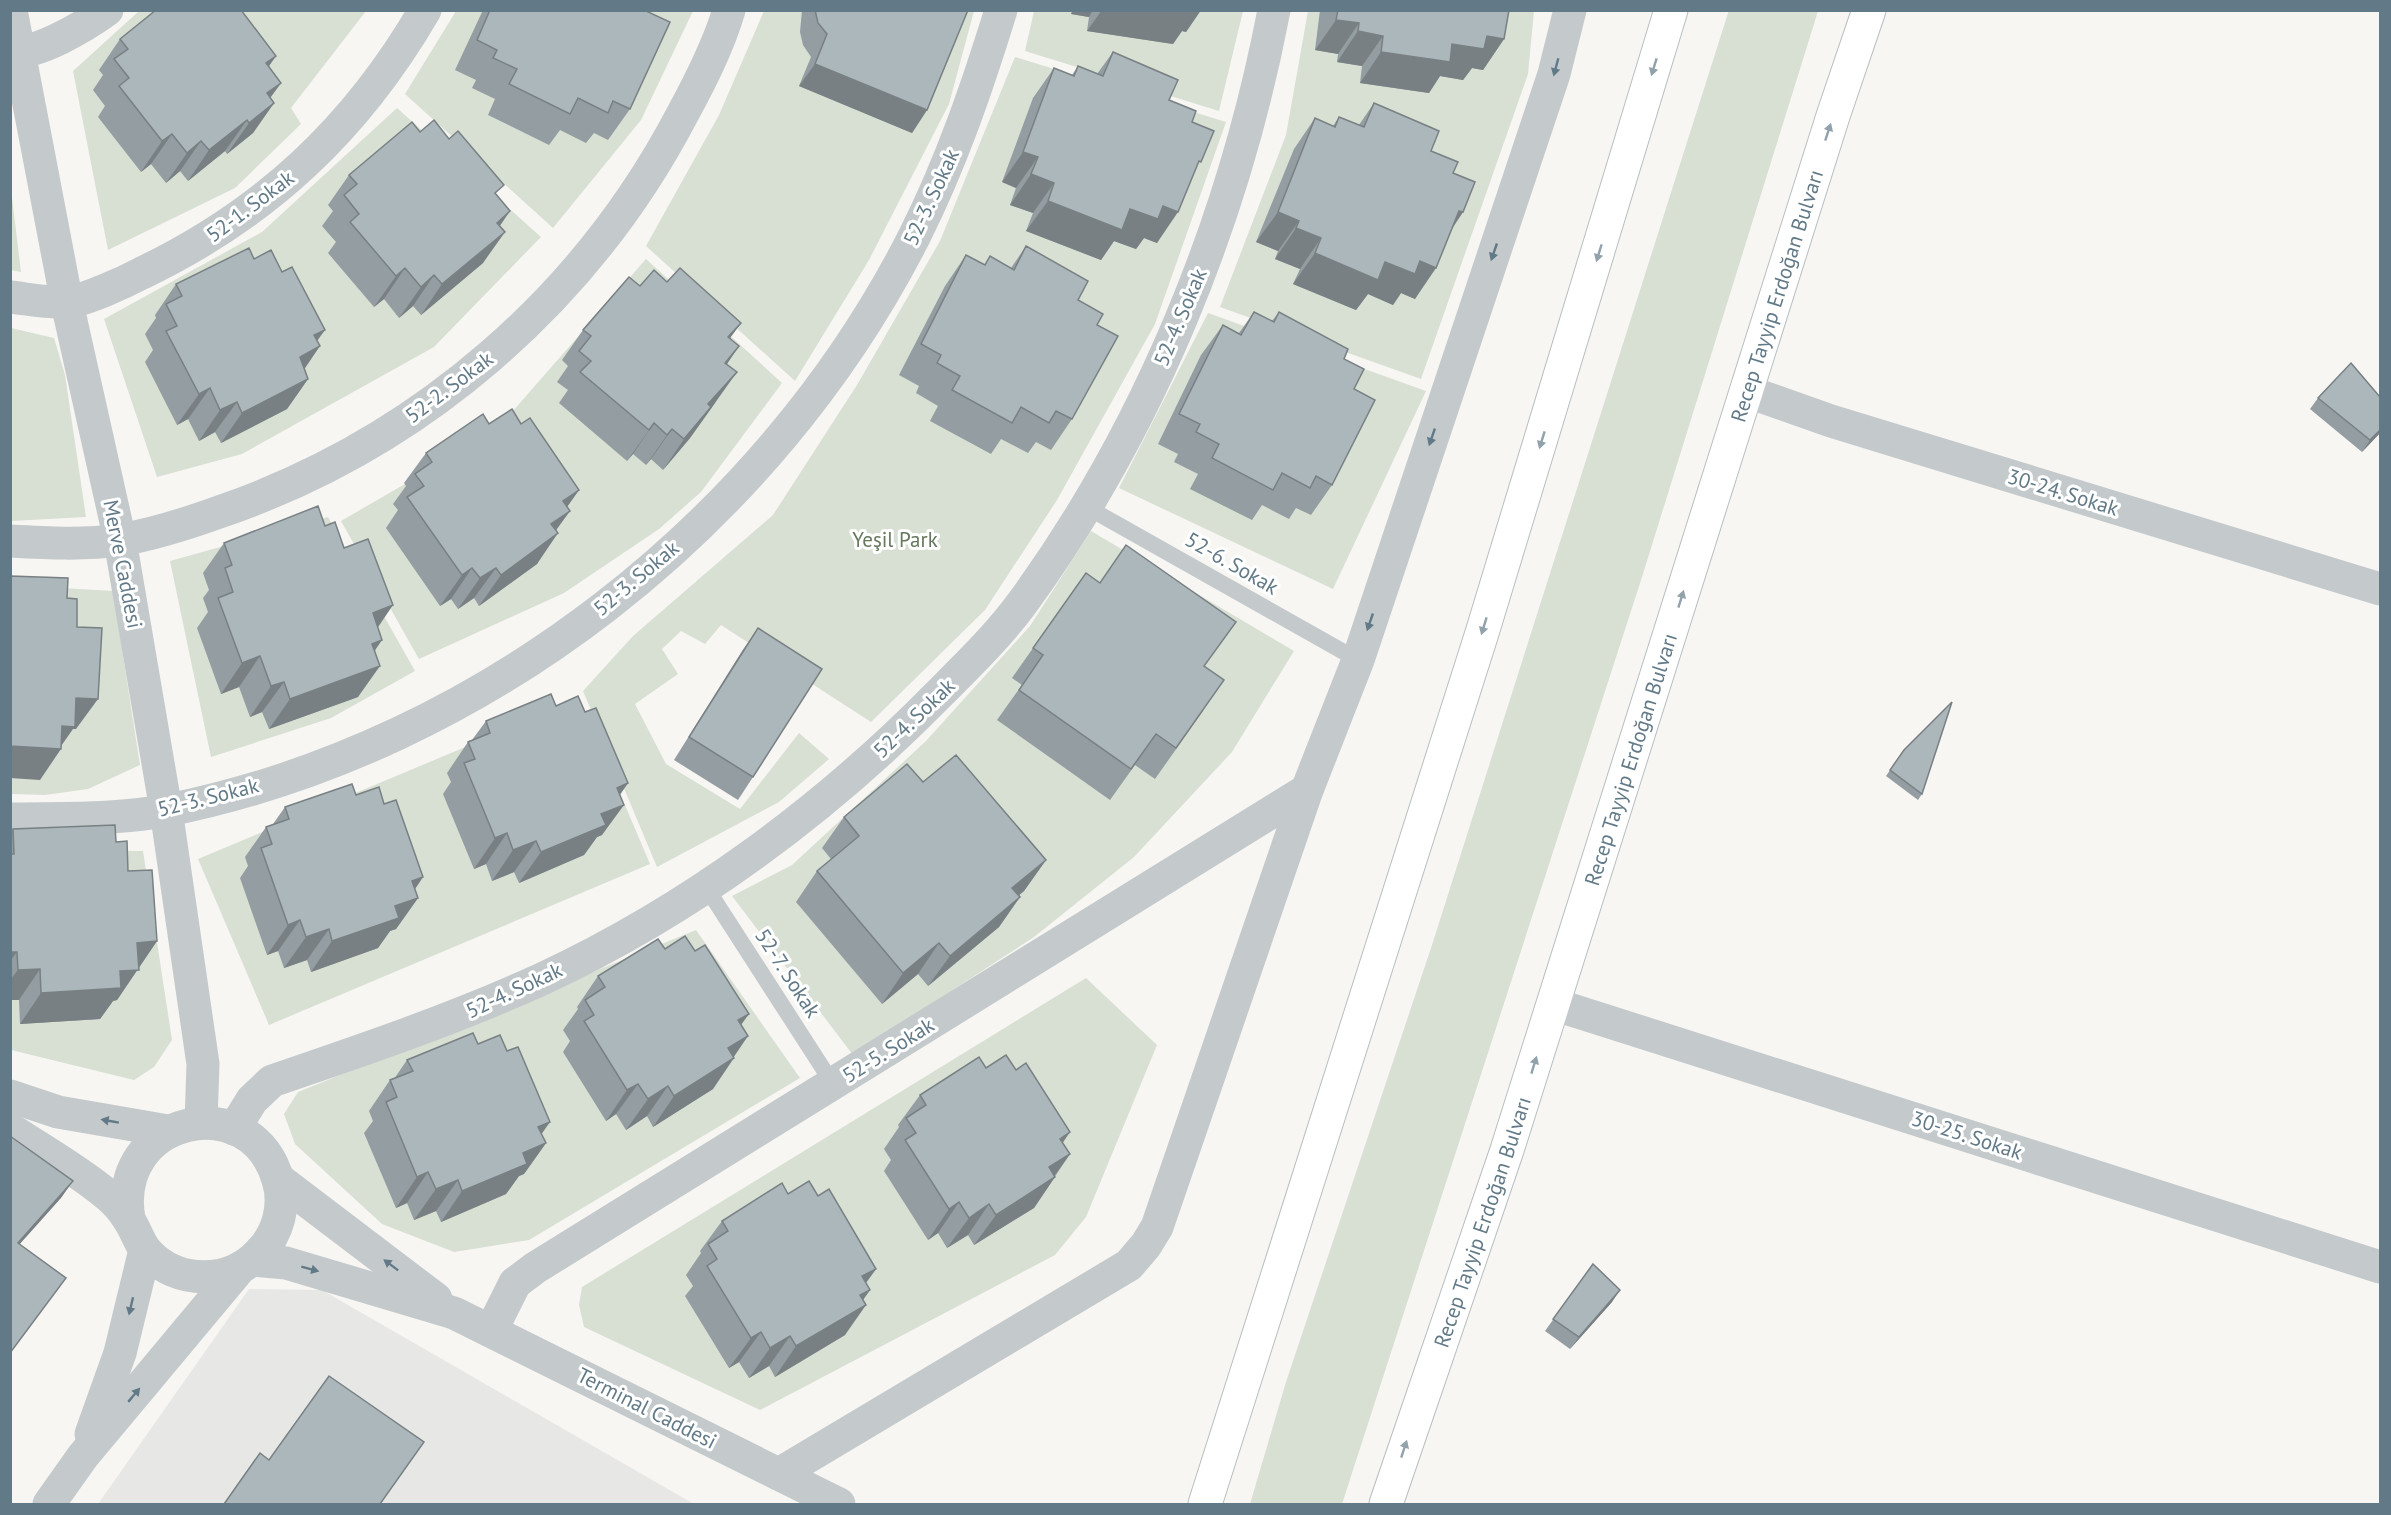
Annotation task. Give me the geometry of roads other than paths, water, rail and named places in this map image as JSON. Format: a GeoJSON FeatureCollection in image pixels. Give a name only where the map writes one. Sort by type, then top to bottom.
{"type":"FeatureCollection","features":[{"type":"Feature","properties":{"kind":"street","name":"Merve Caddesi"},"geometry":{"type":"LineString","coordinates":[[10,10],[15,52],[67,303],[120,540],[166,810],[203,1064],[201,1122]]}},
{"type":"Feature","properties":{"kind":"street"},"geometry":{"type":"LineString","coordinates":[[15,52],[57,39],[107,10]]}},
{"type":"Feature","properties":{"kind":"street","name":"52-1. Sokak"},"geometry":{"type":"LineString","coordinates":[[10,297],[67,303],[125,282],[181,255],[233,223],[283,185],[328,143],[368,97],[403,49],[424,10]]}},
{"type":"Feature","properties":{"kind":"street","name":"52-2. Sokak"},"geometry":{"type":"LineString","coordinates":[[10,541],[120,540],[187,523],[241,505],[315,473],[396,427],[434,402],[489,359],[539,312],[585,261],[628,206],[666,146],[700,82],[729,10]]}},
{"type":"Feature","properties":{"kind":"street","name":"52-3. Sokak"},"geometry":{"type":"LineString","coordinates":[[10,819],[84,818],[166,810],[245,790],[322,764],[438,712],[539,653],[605,606],[668,554],[726,498],[781,438],[830,373],[875,306],[914,236],[948,163],[977,88],[1001,10]]}},
{"type":"Feature","properties":{"kind":"street","name":"52-4. Sokak"},"geometry":{"type":"LineString","coordinates":[[234,1129],[252,1100],[272,1081],[459,1015],[534,982],[627,935],[706,887],[776,838],[843,785],[913,721],[966,668],[1022,604],[1085,506],[1142,404],[1211,241],[1242,147],[1274,10]]}},
{"type":"Feature","properties":{"kind":"street"},"geometry":{"type":"LineString","coordinates":[[779,1474],[1129,1265],[1142,1251],[1157,1227],[1307,790],[1358,660],[1554,74],[1570,10]]}},
{"type":"Feature","properties":{"kind":"street"},"geometry":{"type":"LineString","coordinates":[[1205,1504],[1482,633],[1671,10]]}},
{"type":"Feature","properties":{"kind":"street","name":"Recep Tayyip Erdoğan Bulvarı"},"geometry":{"type":"LineString","coordinates":[[1386,1504],[1507,1150],[1746,391],[1869,10]]}},
{"type":"Feature","properties":{"kind":"street","name":"30-24. Sokak"},"geometry":{"type":"LineString","coordinates":[[1746,391],[1842,424],[2380,589]]}},
{"type":"Feature","properties":{"kind":"street","name":"52-5. Sokak"},"geometry":{"type":"LineString","coordinates":[[491,1331],[515,1283],[535,1268],[1307,790]]}},
{"type":"Feature","properties":{"kind":"street","name":"30-25. Sokak"},"geometry":{"type":"LineString","coordinates":[[1553,1004],[2380,1267]]}},
{"type":"Feature","properties":{"kind":"street","name":"Terminal Caddesi"},"geometry":{"type":"LineString","coordinates":[[10,1096],[58,1112],[168,1131]]}},
{"type":"Feature","properties":{"kind":"street","name":"Terminal Caddesi"},"geometry":{"type":"LineString","coordinates":[[201,1122],[234,1129],[254,1141],[269,1159],[278,1179],[281,1194],[277,1223],[272,1238],[246,1264],[224,1275],[189,1276],[158,1262],[145,1250],[129,1219],[126,1205],[130,1175],[145,1149],[168,1131],[201,1122]]}},
{"type":"Feature","properties":{"kind":"street","name":"Terminal Caddesi"},"geometry":{"type":"LineString","coordinates":[[10,1129],[106,1194],[129,1219]]}},
{"type":"Feature","properties":{"kind":"street","name":"Terminal Caddesi"},"geometry":{"type":"LineString","coordinates":[[278,1179],[454,1313]]}},
{"type":"Feature","properties":{"kind":"street"},"geometry":{"type":"LineString","coordinates":[[83,1456],[120,1353],[145,1250]]}},
{"type":"Feature","properties":{"kind":"street","name":"Terminal Caddesi"},"geometry":{"type":"LineString","coordinates":[[246,1264],[286,1263],[454,1313],[839,1504]]}},
{"type":"Feature","properties":{"kind":"street"},"geometry":{"type":"LineString","coordinates":[[49,1504],[83,1456],[246,1264]]}},
{"type":"Feature","properties":{"kind":"lane","name":"52-6. Sokak"},"geometry":{"type":"LineString","coordinates":[[1085,506],[1358,660]]}},
{"type":"Feature","properties":{"kind":"lane","name":"52-7. Sokak"},"geometry":{"type":"LineString","coordinates":[[706,887],[833,1084]]}},
{"type":"Feature","properties":{"kind":"park label","name":"Yeşil Park"},"geometry":{"type":"Point","coordinates":[895,539]}}]}
